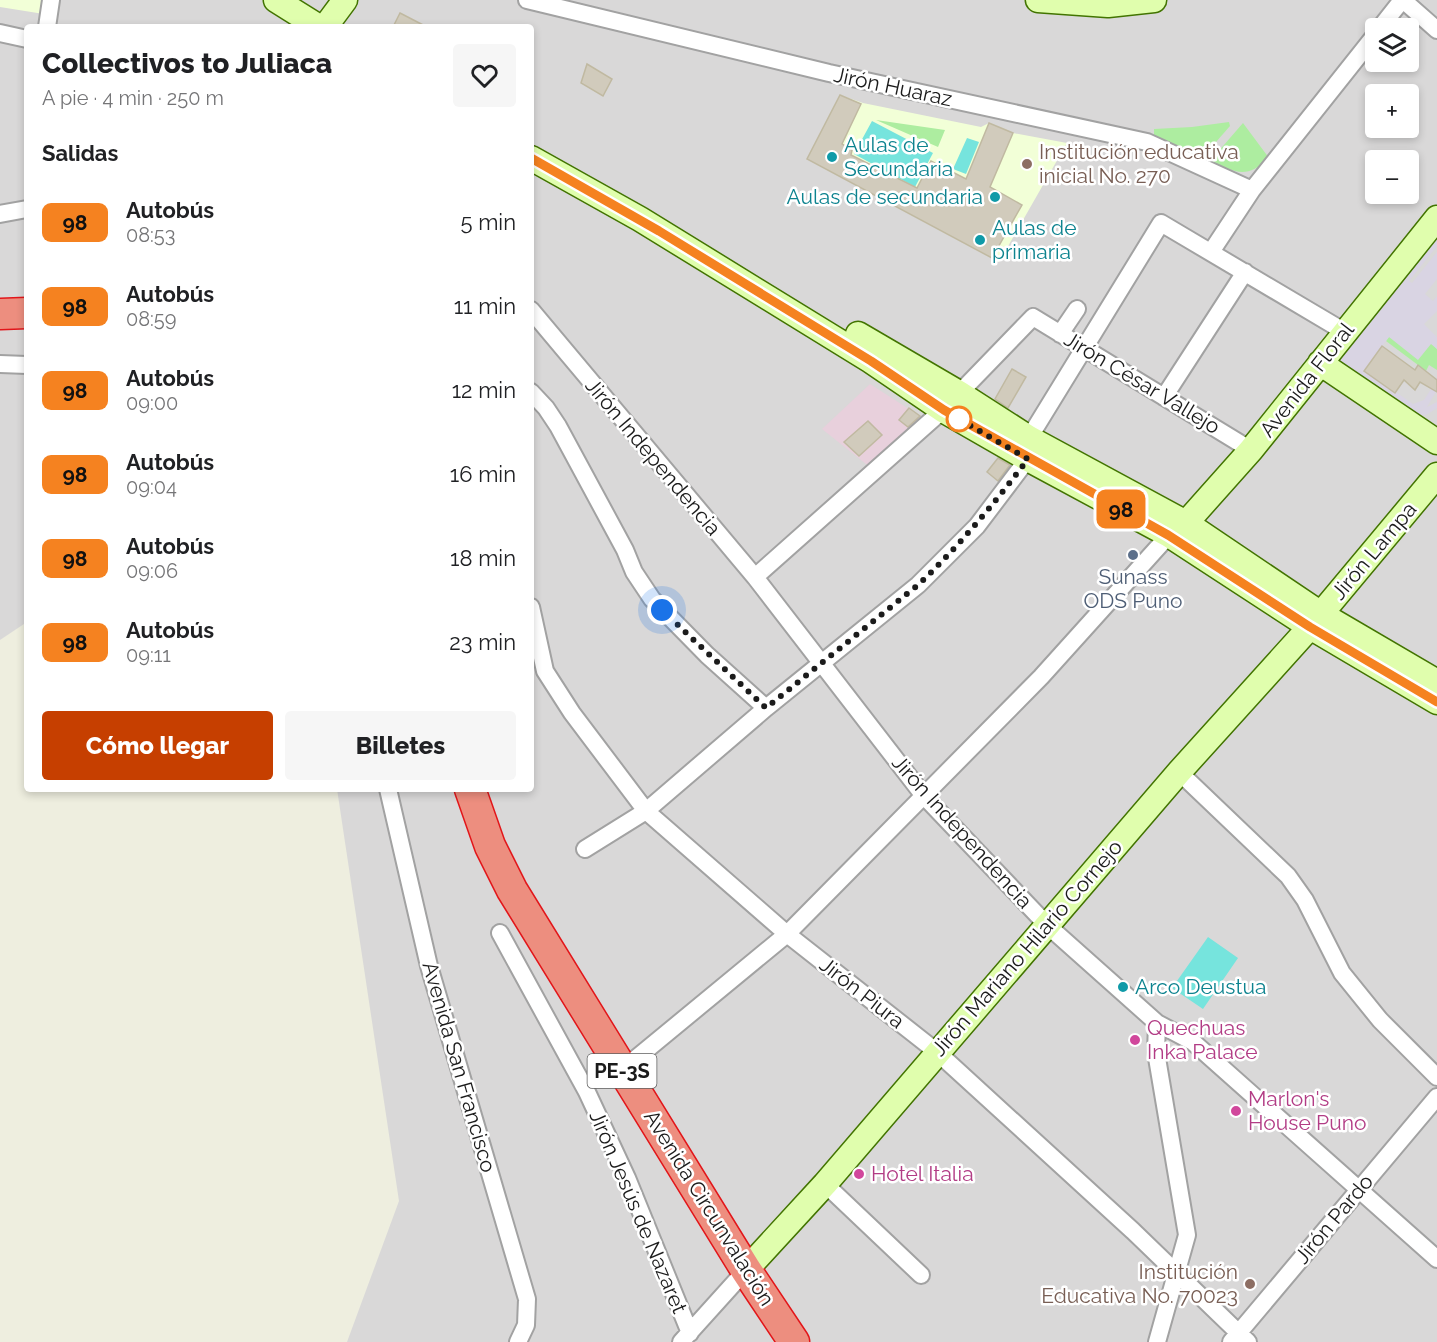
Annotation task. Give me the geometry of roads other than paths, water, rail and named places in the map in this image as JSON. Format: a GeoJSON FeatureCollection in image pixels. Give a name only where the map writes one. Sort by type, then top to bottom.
{"type":"FeatureCollection","features":[{"type":"Feature","properties":{"kind":"highway"},"geometry":{"type":"LineString","coordinates":[[0,314],[24,313]]}},
{"type":"Feature","properties":{"kind":"highway","name":"Avenida Circunvalación"},"geometry":{"type":"LineString","coordinates":[[471,792],[490,846],[512,890],[746,1270],[794,1342]]}},
{"type":"Feature","properties":{"kind":"street"},"geometry":{"type":"LineString","coordinates":[[47,24],[51,0]]}},
{"type":"Feature","properties":{"kind":"street"},"geometry":{"type":"LineString","coordinates":[[276,0],[314,24]]}},
{"type":"Feature","properties":{"kind":"street"},"geometry":{"type":"LineString","coordinates":[[327,24],[345,0]]}},
{"type":"Feature","properties":{"kind":"street","name":"Jirón Huaraz"},"geometry":{"type":"LineString","coordinates":[[527,0],[829,73],[1147,142],[1252,190]]}},
{"type":"Feature","properties":{"kind":"street"},"geometry":{"type":"LineString","coordinates":[[1038,0],[1108,5],[1154,0]]}},
{"type":"Feature","properties":{"kind":"street"},"geometry":{"type":"LineString","coordinates":[[1388,18],[1403,0],[1437,30]]}},
{"type":"Feature","properties":{"kind":"street"},"geometry":{"type":"LineString","coordinates":[[0,33],[24,38]]}},
{"type":"Feature","properties":{"kind":"street"},"geometry":{"type":"LineString","coordinates":[[1211,252],[1252,190],[1365,48]]}},
{"type":"Feature","properties":{"kind":"street"},"geometry":{"type":"LineString","coordinates":[[534,148],[951,401],[1177,529],[1437,702]]}},
{"type":"Feature","properties":{"kind":"street"},"geometry":{"type":"LineString","coordinates":[[534,160],[640,219],[871,361],[951,401]]}},
{"type":"Feature","properties":{"kind":"street"},"geometry":{"type":"LineString","coordinates":[[0,214],[24,210]]}},
{"type":"Feature","properties":{"kind":"street","name":"Avenida Floral"},"geometry":{"type":"LineString","coordinates":[[1177,529],[1251,450],[1437,218]]}},
{"type":"Feature","properties":{"kind":"street"},"geometry":{"type":"LineString","coordinates":[[585,849],[646,811],[766,708],[918,585],[977,525],[1032,447],[1084,348],[1161,222],[1345,332]]}},
{"type":"Feature","properties":{"kind":"street"},"geometry":{"type":"LineString","coordinates":[[1164,397],[1245,272]]}},
{"type":"Feature","properties":{"kind":"street"},"geometry":{"type":"LineString","coordinates":[[1060,334],[1077,309]]}},
{"type":"Feature","properties":{"kind":"street","name":"Jirón Independencia"},"geometry":{"type":"LineString","coordinates":[[534,314],[755,577],[924,796],[1047,925],[1157,1023],[1192,1042],[1437,1259]]}},
{"type":"Feature","properties":{"kind":"street","name":"Jirón César Vallejo"},"geometry":{"type":"LineString","coordinates":[[951,401],[1033,317],[1251,450]]}},
{"type":"Feature","properties":{"kind":"street"},"geometry":{"type":"LineString","coordinates":[[1320,363],[1437,442]]}},
{"type":"Feature","properties":{"kind":"street"},"geometry":{"type":"LineString","coordinates":[[0,364],[24,365]]}},
{"type":"Feature","properties":{"kind":"street"},"geometry":{"type":"LineString","coordinates":[[534,395],[558,426],[625,550],[634,572],[652,599],[707,655],[766,708]]}},
{"type":"Feature","properties":{"kind":"street"},"geometry":{"type":"LineString","coordinates":[[755,577],[951,401]]}},
{"type":"Feature","properties":{"kind":"street","name":"Jirón Lampa"},"geometry":{"type":"LineString","coordinates":[[1316,620],[1437,475]]}},
{"type":"Feature","properties":{"kind":"street"},"geometry":{"type":"LineString","coordinates":[[622,1070],[787,934],[1041,677],[1177,529]]}},
{"type":"Feature","properties":{"kind":"street"},"geometry":{"type":"LineString","coordinates":[[1316,620],[1437,682]]}},
{"type":"Feature","properties":{"kind":"street","name":"Jirón Mariano Hilario Cornejo"},"geometry":{"type":"LineString","coordinates":[[746,1270],[825,1184],[1179,772],[1316,620]]}},
{"type":"Feature","properties":{"kind":"street","name":"Jirón Piura"},"geometry":{"type":"LineString","coordinates":[[534,621],[545,671],[572,713],[646,811],[787,934],[937,1052],[1133,1231],[1239,1339]]}},
{"type":"Feature","properties":{"kind":"street"},"geometry":{"type":"LineString","coordinates":[[1179,772],[1288,876],[1305,900],[1342,973],[1380,1020],[1437,1077]]}},
{"type":"Feature","properties":{"kind":"street","name":"Avenida San Francisco"},"geometry":{"type":"LineString","coordinates":[[389,792],[429,966],[527,1299],[526,1325],[518,1342]]}},
{"type":"Feature","properties":{"kind":"street","name":"Jirón Jesús de Nazaret"},"geometry":{"type":"LineString","coordinates":[[501,933],[587,1092],[627,1178],[686,1337]]}},
{"type":"Feature","properties":{"kind":"street"},"geometry":{"type":"LineString","coordinates":[[1157,1023],[1156,1052],[1187,1235],[1178,1276],[1157,1342]]}},
{"type":"Feature","properties":{"kind":"street","name":"Jirón Pardo"},"geometry":{"type":"LineString","coordinates":[[1239,1339],[1437,1097]]}},
{"type":"Feature","properties":{"kind":"street"},"geometry":{"type":"LineString","coordinates":[[825,1184],[921,1275]]}},
{"type":"Feature","properties":{"kind":"street"},"geometry":{"type":"LineString","coordinates":[[686,1337],[746,1270]]}},
{"type":"Feature","properties":{"kind":"place","name":"Aulas de Secundaria"},"geometry":{"type":"Point","coordinates":[832,157]}},
{"type":"Feature","properties":{"kind":"place","name":"Institución educativa inicial No. 270"},"geometry":{"type":"Point","coordinates":[1027,164]}},
{"type":"Feature","properties":{"kind":"place","name":"Aulas de secundaria"},"geometry":{"type":"Point","coordinates":[995,197]}},
{"type":"Feature","properties":{"kind":"place","name":"Aulas de primaria"},"geometry":{"type":"Point","coordinates":[980,240]}},
{"type":"Feature","properties":{"kind":"place","name":"Sunass ODS Puno"},"geometry":{"type":"Point","coordinates":[1133,555]}},
{"type":"Feature","properties":{"kind":"place","name":"Arco Deustua"},"geometry":{"type":"Point","coordinates":[1123,987]}},
{"type":"Feature","properties":{"kind":"place","name":"Quechuas Inka Palace"},"geometry":{"type":"Point","coordinates":[1135,1040]}},
{"type":"Feature","properties":{"kind":"place","name":"Marlon's House Puno"},"geometry":{"type":"Point","coordinates":[1236,1111]}},
{"type":"Feature","properties":{"kind":"place","name":"Hotel Italia"},"geometry":{"type":"Point","coordinates":[859,1174]}},
{"type":"Feature","properties":{"kind":"place","name":"Institución Educativa No. 70023"},"geometry":{"type":"Point","coordinates":[1250,1284]}}]}
